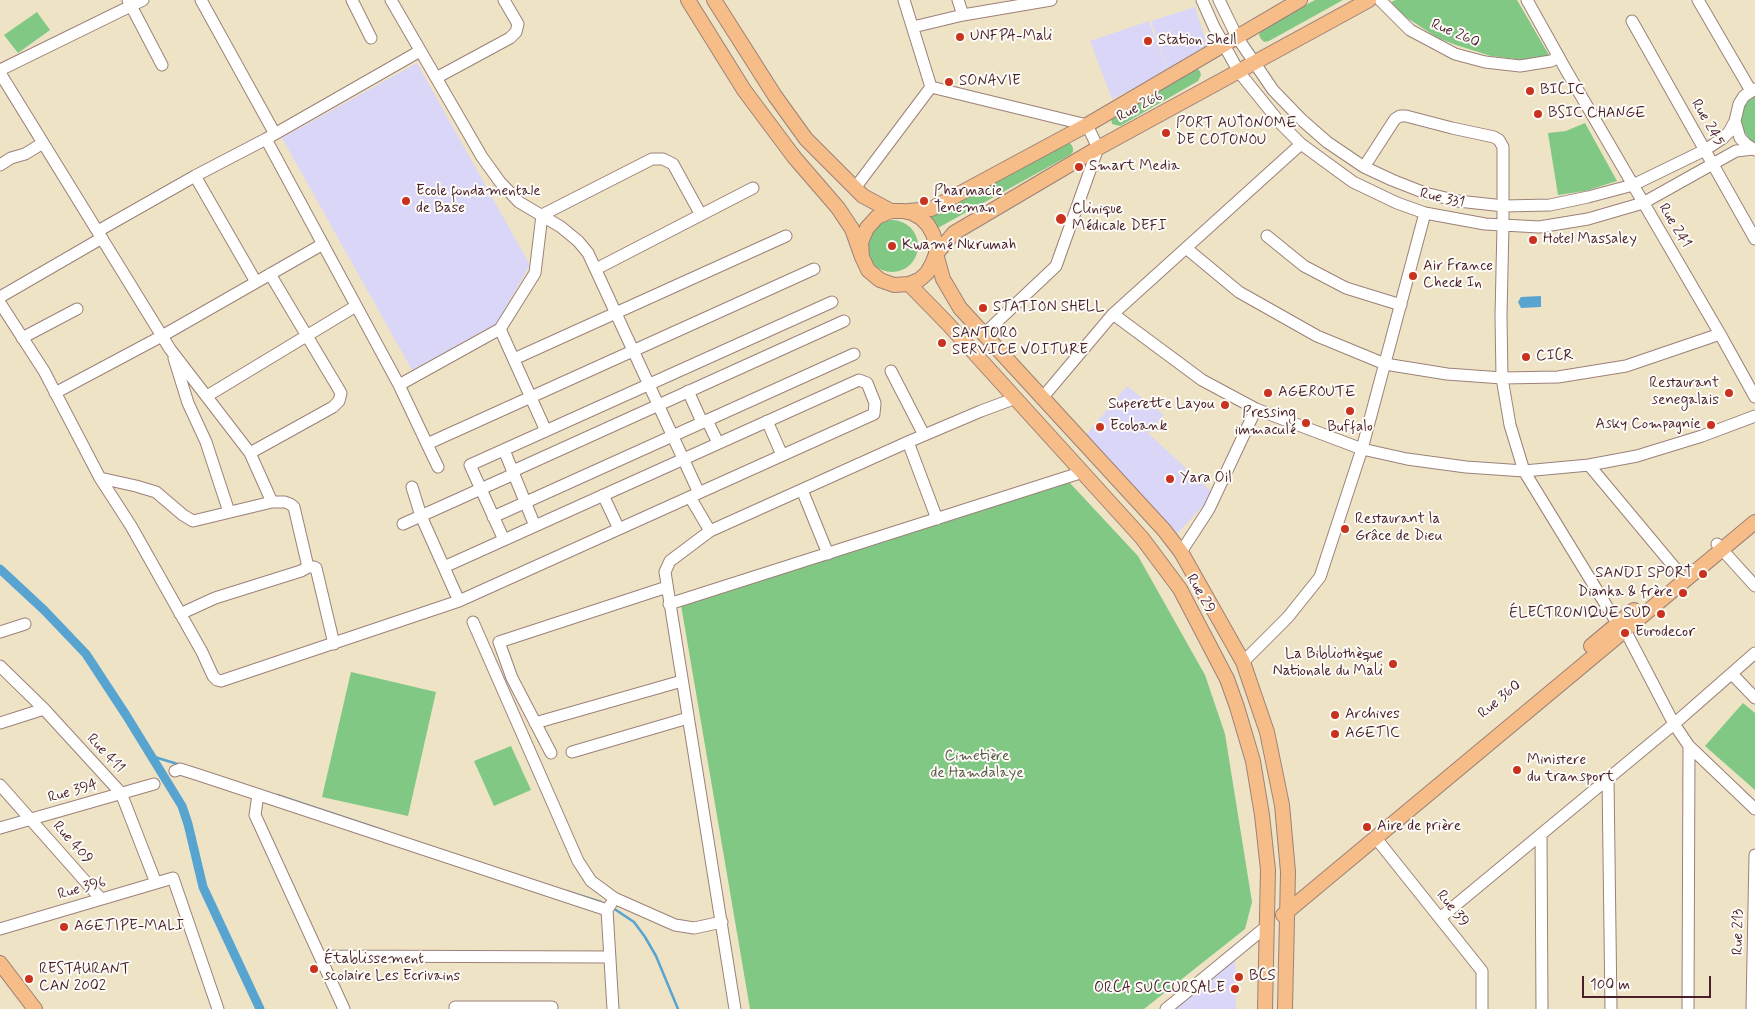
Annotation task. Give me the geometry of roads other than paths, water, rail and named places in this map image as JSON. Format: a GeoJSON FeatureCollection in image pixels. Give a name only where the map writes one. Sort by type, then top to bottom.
{"type":"FeatureCollection","features":[{"type":"Feature","properties":{"kind":"main road"},"geometry":{"type":"LineString","coordinates":[[688,0],[744,90],[794,157],[838,208],[852,229],[868,270],[880,280],[894,285],[909,284],[919,280],[927,273],[936,254]]}},
{"type":"Feature","properties":{"kind":"main road"},"geometry":{"type":"LineString","coordinates":[[714,0],[775,96],[806,140],[863,196],[897,211],[917,216],[928,225],[936,244],[936,254],[943,279],[960,308],[1148,511],[1181,552],[1243,662],[1267,732],[1282,805],[1288,872],[1285,1009]]}},
{"type":"Feature","properties":{"kind":"main road","name":"Rue 266"},"geometry":{"type":"LineString","coordinates":[[897,211],[931,209],[1087,125],[1300,0]]}},
{"type":"Feature","properties":{"kind":"main road","name":"Rue 266"},"geometry":{"type":"LineString","coordinates":[[936,254],[954,233],[1098,148],[1369,0]]}},
{"type":"Feature","properties":{"kind":"main road"},"geometry":{"type":"LineString","coordinates":[[862,257],[861,242],[866,228],[877,217],[897,211]]}},
{"type":"Feature","properties":{"kind":"main road","name":"Rue 29"},"geometry":{"type":"LineString","coordinates":[[909,284],[1016,398],[1142,538],[1180,589],[1227,679],[1252,761],[1262,814],[1268,870],[1265,1009]]}},
{"type":"Feature","properties":{"kind":"main road","name":"Rue 360"},"geometry":{"type":"LineString","coordinates":[[1268,923],[1287,905],[1621,626],[1680,574],[1719,546],[1755,512]]}},
{"type":"Feature","properties":{"kind":"main road"},"geometry":{"type":"LineString","coordinates":[[1287,905],[1375,837],[1621,626],[1719,546],[1755,522]]}},
{"type":"Feature","properties":{"kind":"main road"},"geometry":{"type":"LineString","coordinates":[[0,963],[35,1009]]}},
{"type":"Feature","properties":{"kind":"street"},"geometry":{"type":"LineString","coordinates":[[143,0],[129,3],[0,72],[170,349],[250,453],[272,502]]}},
{"type":"Feature","properties":{"kind":"street"},"geometry":{"type":"LineString","coordinates":[[201,0],[271,136],[323,244],[399,385],[438,467]]}},
{"type":"Feature","properties":{"kind":"street"},"geometry":{"type":"LineString","coordinates":[[352,0],[371,38]]}},
{"type":"Feature","properties":{"kind":"street"},"geometry":{"type":"LineString","coordinates":[[390,0],[482,157],[500,182],[519,202],[561,227],[578,241],[588,253],[683,459],[694,495],[710,531]]}},
{"type":"Feature","properties":{"kind":"street"},"geometry":{"type":"LineString","coordinates":[[436,78],[510,38],[516,32],[518,24],[504,0]]}},
{"type":"Feature","properties":{"kind":"street"},"geometry":{"type":"LineString","coordinates":[[904,0],[931,87]]}},
{"type":"Feature","properties":{"kind":"street"},"geometry":{"type":"LineString","coordinates":[[958,0],[963,15]]}},
{"type":"Feature","properties":{"kind":"street","name":"Rue 331"},"geometry":{"type":"LineString","coordinates":[[1202,0],[1239,72],[1281,124],[1301,144],[1353,182],[1397,203],[1425,213],[1485,224],[1504,225],[1539,226],[1588,219],[1643,203],[1736,151],[1754,150]]}},
{"type":"Feature","properties":{"kind":"street","name":"Rue 331"},"geometry":{"type":"LineString","coordinates":[[1219,0],[1237,37],[1273,90],[1327,142],[1364,167],[1392,180],[1424,193],[1458,201],[1504,206],[1550,205],[1633,185],[1705,150],[1723,138],[1735,121],[1739,104],[1753,90]]}},
{"type":"Feature","properties":{"kind":"street","name":"Rue 260"},"geometry":{"type":"LineString","coordinates":[[1380,0],[1410,30],[1455,54],[1485,62],[1520,66],[1551,61],[1559,57]]}},
{"type":"Feature","properties":{"kind":"street"},"geometry":{"type":"LineString","coordinates":[[1527,0],[1559,57]]}},
{"type":"Feature","properties":{"kind":"street"},"geometry":{"type":"LineString","coordinates":[[1698,0],[1753,90]]}},
{"type":"Feature","properties":{"kind":"street"},"geometry":{"type":"LineString","coordinates":[[913,27],[963,15],[1045,1]]}},
{"type":"Feature","properties":{"kind":"street"},"geometry":{"type":"LineString","coordinates":[[129,3],[162,65]]}},
{"type":"Feature","properties":{"kind":"street","name":"Rue 245"},"geometry":{"type":"LineString","coordinates":[[1632,21],[1755,239]]}},
{"type":"Feature","properties":{"kind":"street"},"geometry":{"type":"LineString","coordinates":[[0,297],[195,176],[271,136],[420,51]]}},
{"type":"Feature","properties":{"kind":"street","name":"Rue 241"},"geometry":{"type":"LineString","coordinates":[[1559,57],[1720,334],[1755,398]]}},
{"type":"Feature","properties":{"kind":"street"},"geometry":{"type":"LineString","coordinates":[[855,188],[931,87]]}},
{"type":"Feature","properties":{"kind":"street"},"geometry":{"type":"LineString","coordinates":[[931,87],[1087,125],[1098,148],[1056,266],[984,334]]}},
{"type":"Feature","properties":{"kind":"street"},"geometry":{"type":"LineString","coordinates":[[1364,167],[1395,119],[1400,116],[1494,137],[1500,140],[1503,147],[1504,206],[1501,316],[1502,378],[1510,424],[1524,471],[1621,626],[1674,724],[1689,746],[1755,809]]}},
{"type":"Feature","properties":{"kind":"street"},"geometry":{"type":"LineString","coordinates":[[1735,121],[1740,138],[1754,150]]}},
{"type":"Feature","properties":{"kind":"street"},"geometry":{"type":"LineString","coordinates":[[0,165],[43,144]]}},
{"type":"Feature","properties":{"kind":"street"},"geometry":{"type":"LineString","coordinates":[[1043,397],[1113,314],[1301,144]]}},
{"type":"Feature","properties":{"kind":"street"},"geometry":{"type":"LineString","coordinates":[[542,216],[652,159],[663,159],[673,164],[701,215]]}},
{"type":"Feature","properties":{"kind":"street"},"geometry":{"type":"LineString","coordinates":[[195,176],[256,282]]}},
{"type":"Feature","properties":{"kind":"street"},"geometry":{"type":"LineString","coordinates":[[596,269],[753,188]]}},
{"type":"Feature","properties":{"kind":"street"},"geometry":{"type":"LineString","coordinates":[[1243,662],[1288,617],[1320,577],[1362,449],[1425,213]]}},
{"type":"Feature","properties":{"kind":"street"},"geometry":{"type":"LineString","coordinates":[[399,385],[500,329],[535,273],[542,216]]}},
{"type":"Feature","properties":{"kind":"street"},"geometry":{"type":"LineString","coordinates":[[514,359],[786,236]]}},
{"type":"Feature","properties":{"kind":"street"},"geometry":{"type":"LineString","coordinates":[[1267,236],[1304,266],[1346,288],[1401,304]]}},
{"type":"Feature","properties":{"kind":"street"},"geometry":{"type":"LineString","coordinates":[[55,393],[162,336],[323,244]]}},
{"type":"Feature","properties":{"kind":"street"},"geometry":{"type":"LineString","coordinates":[[1186,248],[1239,292],[1317,336],[1385,364],[1447,374],[1502,378],[1558,377],[1626,366],[1720,334]]}},
{"type":"Feature","properties":{"kind":"street"},"geometry":{"type":"LineString","coordinates":[[427,444],[814,269]]}},
{"type":"Feature","properties":{"kind":"street"},"geometry":{"type":"LineString","coordinates":[[250,453],[333,407],[339,401],[341,393],[270,274]]}},
{"type":"Feature","properties":{"kind":"street"},"geometry":{"type":"LineString","coordinates":[[504,540],[470,465],[832,302]]}},
{"type":"Feature","properties":{"kind":"street"},"geometry":{"type":"LineString","coordinates":[[0,303],[55,393],[100,478],[131,526],[202,652],[212,676],[221,681],[459,601],[874,414],[875,403],[867,383],[859,380],[444,567]]}},
{"type":"Feature","properties":{"kind":"street"},"geometry":{"type":"LineString","coordinates":[[207,396],[356,306]]}},
{"type":"Feature","properties":{"kind":"street"},"geometry":{"type":"LineString","coordinates":[[22,338],[77,308]]}},
{"type":"Feature","properties":{"kind":"street"},"geometry":{"type":"LineString","coordinates":[[1113,314],[1202,380],[1256,409],[1362,449],[1417,460],[1466,467],[1524,471],[1589,465],[1637,456],[1702,436],[1755,416]]}},
{"type":"Feature","properties":{"kind":"street"},"geometry":{"type":"LineString","coordinates":[[403,524],[844,321]]}},
{"type":"Feature","properties":{"kind":"street"},"geometry":{"type":"LineString","coordinates":[[500,329],[546,431]]}},
{"type":"Feature","properties":{"kind":"street"},"geometry":{"type":"LineString","coordinates":[[170,349],[188,403],[206,442],[229,512]]}},
{"type":"Feature","properties":{"kind":"street"},"geometry":{"type":"LineString","coordinates":[[493,517],[854,354]]}},
{"type":"Feature","properties":{"kind":"street"},"geometry":{"type":"LineString","coordinates":[[891,371],[924,435]]}},
{"type":"Feature","properties":{"kind":"street"},"geometry":{"type":"LineString","coordinates":[[688,392],[718,443]]}},
{"type":"Feature","properties":{"kind":"street"},"geometry":{"type":"LineString","coordinates":[[736,1009],[665,572],[670,562],[710,531],[924,435],[1016,398]]}},
{"type":"Feature","properties":{"kind":"street"},"geometry":{"type":"LineString","coordinates":[[1181,552],[1209,509],[1256,409]]}},
{"type":"Feature","properties":{"kind":"street"},"geometry":{"type":"LineString","coordinates":[[767,421],[782,455]]}},
{"type":"Feature","properties":{"kind":"street"},"geometry":{"type":"LineString","coordinates":[[908,442],[937,519]]}},
{"type":"Feature","properties":{"kind":"street"},"geometry":{"type":"LineString","coordinates":[[504,450],[535,526]]}},
{"type":"Feature","properties":{"kind":"street"},"geometry":{"type":"LineString","coordinates":[[1589,465],[1680,574]]}},
{"type":"Feature","properties":{"kind":"street"},"geometry":{"type":"LineString","coordinates":[[669,604],[1083,472]]}},
{"type":"Feature","properties":{"kind":"street"},"geometry":{"type":"LineString","coordinates":[[100,478],[156,492],[194,521],[272,502],[286,502],[294,507],[308,567]]}},
{"type":"Feature","properties":{"kind":"street"},"geometry":{"type":"LineString","coordinates":[[412,487],[421,516],[459,601]]}},
{"type":"Feature","properties":{"kind":"street"},"geometry":{"type":"LineString","coordinates":[[802,490],[828,554]]}},
{"type":"Feature","properties":{"kind":"street"},"geometry":{"type":"LineString","coordinates":[[603,495],[619,529]]}},
{"type":"Feature","properties":{"kind":"street"},"geometry":{"type":"LineString","coordinates":[[1719,546],[1755,586]]}},
{"type":"Feature","properties":{"kind":"street"},"geometry":{"type":"LineString","coordinates":[[180,614],[215,598],[301,571],[308,567],[316,568],[334,644]]}},
{"type":"Feature","properties":{"kind":"street"},"geometry":{"type":"LineString","coordinates":[[551,753],[512,678],[499,642],[666,587]]}},
{"type":"Feature","properties":{"kind":"street"},"geometry":{"type":"LineString","coordinates":[[473,622],[578,861],[591,881],[614,898],[675,925],[694,928],[722,922]]}},
{"type":"Feature","properties":{"kind":"street"},"geometry":{"type":"LineString","coordinates":[[0,632],[25,624]]}},
{"type":"Feature","properties":{"kind":"street"},"geometry":{"type":"LineString","coordinates":[[1440,918],[1674,724],[1755,653]]}},
{"type":"Feature","properties":{"kind":"street","name":"Rue 411"},"geometry":{"type":"LineString","coordinates":[[0,666],[44,709],[121,793],[156,883]]}},
{"type":"Feature","properties":{"kind":"street"},"geometry":{"type":"LineString","coordinates":[[1732,674],[1755,698]]}},
{"type":"Feature","properties":{"kind":"street"},"geometry":{"type":"LineString","coordinates":[[535,723],[682,681]]}},
{"type":"Feature","properties":{"kind":"street"},"geometry":{"type":"LineString","coordinates":[[0,723],[44,709]]}},
{"type":"Feature","properties":{"kind":"street"},"geometry":{"type":"LineString","coordinates":[[572,752],[688,718]]}},
{"type":"Feature","properties":{"kind":"street"},"geometry":{"type":"LineString","coordinates":[[1688,1009],[1689,746]]}},
{"type":"Feature","properties":{"kind":"street"},"geometry":{"type":"LineString","coordinates":[[175,771],[180,770],[198,775],[607,910]]}},
{"type":"Feature","properties":{"kind":"street"},"geometry":{"type":"LineString","coordinates":[[1608,778],[1610,1009]]}},
{"type":"Feature","properties":{"kind":"street","name":"Rue 394"},"geometry":{"type":"LineString","coordinates":[[0,828],[154,784]]}},
{"type":"Feature","properties":{"kind":"street","name":"Rue 409"},"geometry":{"type":"LineString","coordinates":[[0,785],[101,899]]}},
{"type":"Feature","properties":{"kind":"street"},"geometry":{"type":"LineString","coordinates":[[258,795],[255,815],[344,1009]]}},
{"type":"Feature","properties":{"kind":"street"},"geometry":{"type":"LineString","coordinates":[[1541,834],[1542,1009]]}},
{"type":"Feature","properties":{"kind":"street","name":"Rue 39"},"geometry":{"type":"LineString","coordinates":[[1375,837],[1482,971],[1482,1009]]}},
{"type":"Feature","properties":{"kind":"street","name":"Rue 213"},"geometry":{"type":"LineString","coordinates":[[1752,1009],[1755,855]]}},
{"type":"Feature","properties":{"kind":"street","name":"Rue 396"},"geometry":{"type":"LineString","coordinates":[[0,929],[173,878],[218,1009]]}},
{"type":"Feature","properties":{"kind":"street"},"geometry":{"type":"LineString","coordinates":[[613,1009],[607,910],[614,898]]}},
{"type":"Feature","properties":{"kind":"street"},"geometry":{"type":"LineString","coordinates":[[1166,1009],[1268,923]]}},
{"type":"Feature","properties":{"kind":"street"},"geometry":{"type":"LineString","coordinates":[[320,956],[610,957]]}},
{"type":"Feature","properties":{"kind":"street"},"geometry":{"type":"LineString","coordinates":[[455,1007],[552,1007]]}},
{"type":"Feature","properties":{"kind":"water"},"geometry":{"type":"Polygon","coordinates":[[[1541,296],[1541,307],[1521,308],[1518,302],[1521,297],[1541,296]]]}},
{"type":"Feature","properties":{"kind":"waterway"},"geometry":{"type":"LineString","coordinates":[[0,569],[44,610],[86,654],[182,806],[203,887],[260,1009]]}},
{"type":"Feature","properties":{"kind":"waterway"},"geometry":{"type":"LineString","coordinates":[[151,756],[181,765]]}},
{"type":"Feature","properties":{"kind":"waterway"},"geometry":{"type":"LineString","coordinates":[[277,795],[388,832]]}},
{"type":"Feature","properties":{"kind":"waterway"},"geometry":{"type":"LineString","coordinates":[[566,891],[601,902]]}},
{"type":"Feature","properties":{"kind":"waterway"},"geometry":{"type":"LineString","coordinates":[[613,908],[634,922],[645,937],[656,956],[678,1009]]}},
{"type":"Feature","properties":{"kind":"place","name":"UNFPA-Mali"},"geometry":{"type":"Point","coordinates":[960,37]}},
{"type":"Feature","properties":{"kind":"place","name":"Station Shell"},"geometry":{"type":"Point","coordinates":[1148,41]}},
{"type":"Feature","properties":{"kind":"place","name":"SONAVIE"},"geometry":{"type":"Point","coordinates":[949,82]}},
{"type":"Feature","properties":{"kind":"place","name":"BICIC"},"geometry":{"type":"Point","coordinates":[1530,91]}},
{"type":"Feature","properties":{"kind":"place","name":"BSIC CHANGE"},"geometry":{"type":"Point","coordinates":[1538,114]}},
{"type":"Feature","properties":{"kind":"place","name":"PORT AUTONOME DE COTONOU"},"geometry":{"type":"Point","coordinates":[1166,133]}},
{"type":"Feature","properties":{"kind":"place","name":"Smart Media"},"geometry":{"type":"Point","coordinates":[1079,167]}},
{"type":"Feature","properties":{"kind":"place","name":"Ecole fondamentale de Base"},"geometry":{"type":"Point","coordinates":[406,201]}},
{"type":"Feature","properties":{"kind":"place","name":"Pharmacie Teneman"},"geometry":{"type":"Point","coordinates":[924,201]}},
{"type":"Feature","properties":{"kind":"place","name":"Clinique Médicale DEFI"},"geometry":{"type":"Point","coordinates":[1061,219]}},
{"type":"Feature","properties":{"kind":"place","name":"Hotel Massaley"},"geometry":{"type":"Point","coordinates":[1533,240]}},
{"type":"Feature","properties":{"kind":"place","name":"Kwamé Nkrumah"},"geometry":{"type":"Point","coordinates":[892,246]}},
{"type":"Feature","properties":{"kind":"place","name":"Air France Check In"},"geometry":{"type":"Point","coordinates":[1413,276]}},
{"type":"Feature","properties":{"kind":"place","name":"STATION SHELL"},"geometry":{"type":"Point","coordinates":[983,308]}},
{"type":"Feature","properties":{"kind":"place","name":"SANTORO SERVICE VOITURE"},"geometry":{"type":"Point","coordinates":[942,343]}},
{"type":"Feature","properties":{"kind":"place","name":"CICR"},"geometry":{"type":"Point","coordinates":[1526,357]}},
{"type":"Feature","properties":{"kind":"place","name":"AGEROUTE"},"geometry":{"type":"Point","coordinates":[1268,393]}},
{"type":"Feature","properties":{"kind":"place","name":"Restaurant senegalais"},"geometry":{"type":"Point","coordinates":[1729,393]}},
{"type":"Feature","properties":{"kind":"place","name":"Superette Layou"},"geometry":{"type":"Point","coordinates":[1225,405]}},
{"type":"Feature","properties":{"kind":"place","name":"Buffalo"},"geometry":{"type":"Point","coordinates":[1350,411]}},
{"type":"Feature","properties":{"kind":"place","name":"Pressing immaculé"},"geometry":{"type":"Point","coordinates":[1306,423]}},
{"type":"Feature","properties":{"kind":"place","name":"Asky Compagnie"},"geometry":{"type":"Point","coordinates":[1711,425]}},
{"type":"Feature","properties":{"kind":"place","name":"Ecobank"},"geometry":{"type":"Point","coordinates":[1100,427]}},
{"type":"Feature","properties":{"kind":"place","name":"Yara Oil"},"geometry":{"type":"Point","coordinates":[1170,479]}},
{"type":"Feature","properties":{"kind":"place","name":"Restaurant la Grâce de Dieu"},"geometry":{"type":"Point","coordinates":[1345,529]}},
{"type":"Feature","properties":{"kind":"place","name":"SANDI SPORT"},"geometry":{"type":"Point","coordinates":[1703,574]}},
{"type":"Feature","properties":{"kind":"place","name":"Dianka & frère"},"geometry":{"type":"Point","coordinates":[1683,593]}},
{"type":"Feature","properties":{"kind":"place","name":"ÉLECTRONIQUE SUD"},"geometry":{"type":"Point","coordinates":[1661,614]}},
{"type":"Feature","properties":{"kind":"place","name":"Eurodecor"},"geometry":{"type":"Point","coordinates":[1625,633]}},
{"type":"Feature","properties":{"kind":"place","name":"La Bibliothèque Nationale du Mali"},"geometry":{"type":"Point","coordinates":[1393,664]}},
{"type":"Feature","properties":{"kind":"place","name":"Archives"},"geometry":{"type":"Point","coordinates":[1335,715]}},
{"type":"Feature","properties":{"kind":"place","name":"AGETIC"},"geometry":{"type":"Point","coordinates":[1335,734]}},
{"type":"Feature","properties":{"kind":"place","name":"Ministere du transport"},"geometry":{"type":"Point","coordinates":[1517,770]}},
{"type":"Feature","properties":{"kind":"place","name":"Aire de prière"},"geometry":{"type":"Point","coordinates":[1367,827]}},
{"type":"Feature","properties":{"kind":"place","name":"AGETIPE-MALI"},"geometry":{"type":"Point","coordinates":[64,927]}},
{"type":"Feature","properties":{"kind":"place","name":"Établissement scolaire Les Ecrivains"},"geometry":{"type":"Point","coordinates":[314,969]}},
{"type":"Feature","properties":{"kind":"place","name":"BCS"},"geometry":{"type":"Point","coordinates":[1239,977]}},
{"type":"Feature","properties":{"kind":"place","name":"RESTAURANT CAN 2002"},"geometry":{"type":"Point","coordinates":[29,979]}},
{"type":"Feature","properties":{"kind":"place","name":"ORCA SUCCURSALE"},"geometry":{"type":"Point","coordinates":[1235,989]}},
{"type":"Feature","properties":{"kind":"park label","name":"Cimetière de Hamdalaye"},"geometry":{"type":"Point","coordinates":[977,766]}}]}
